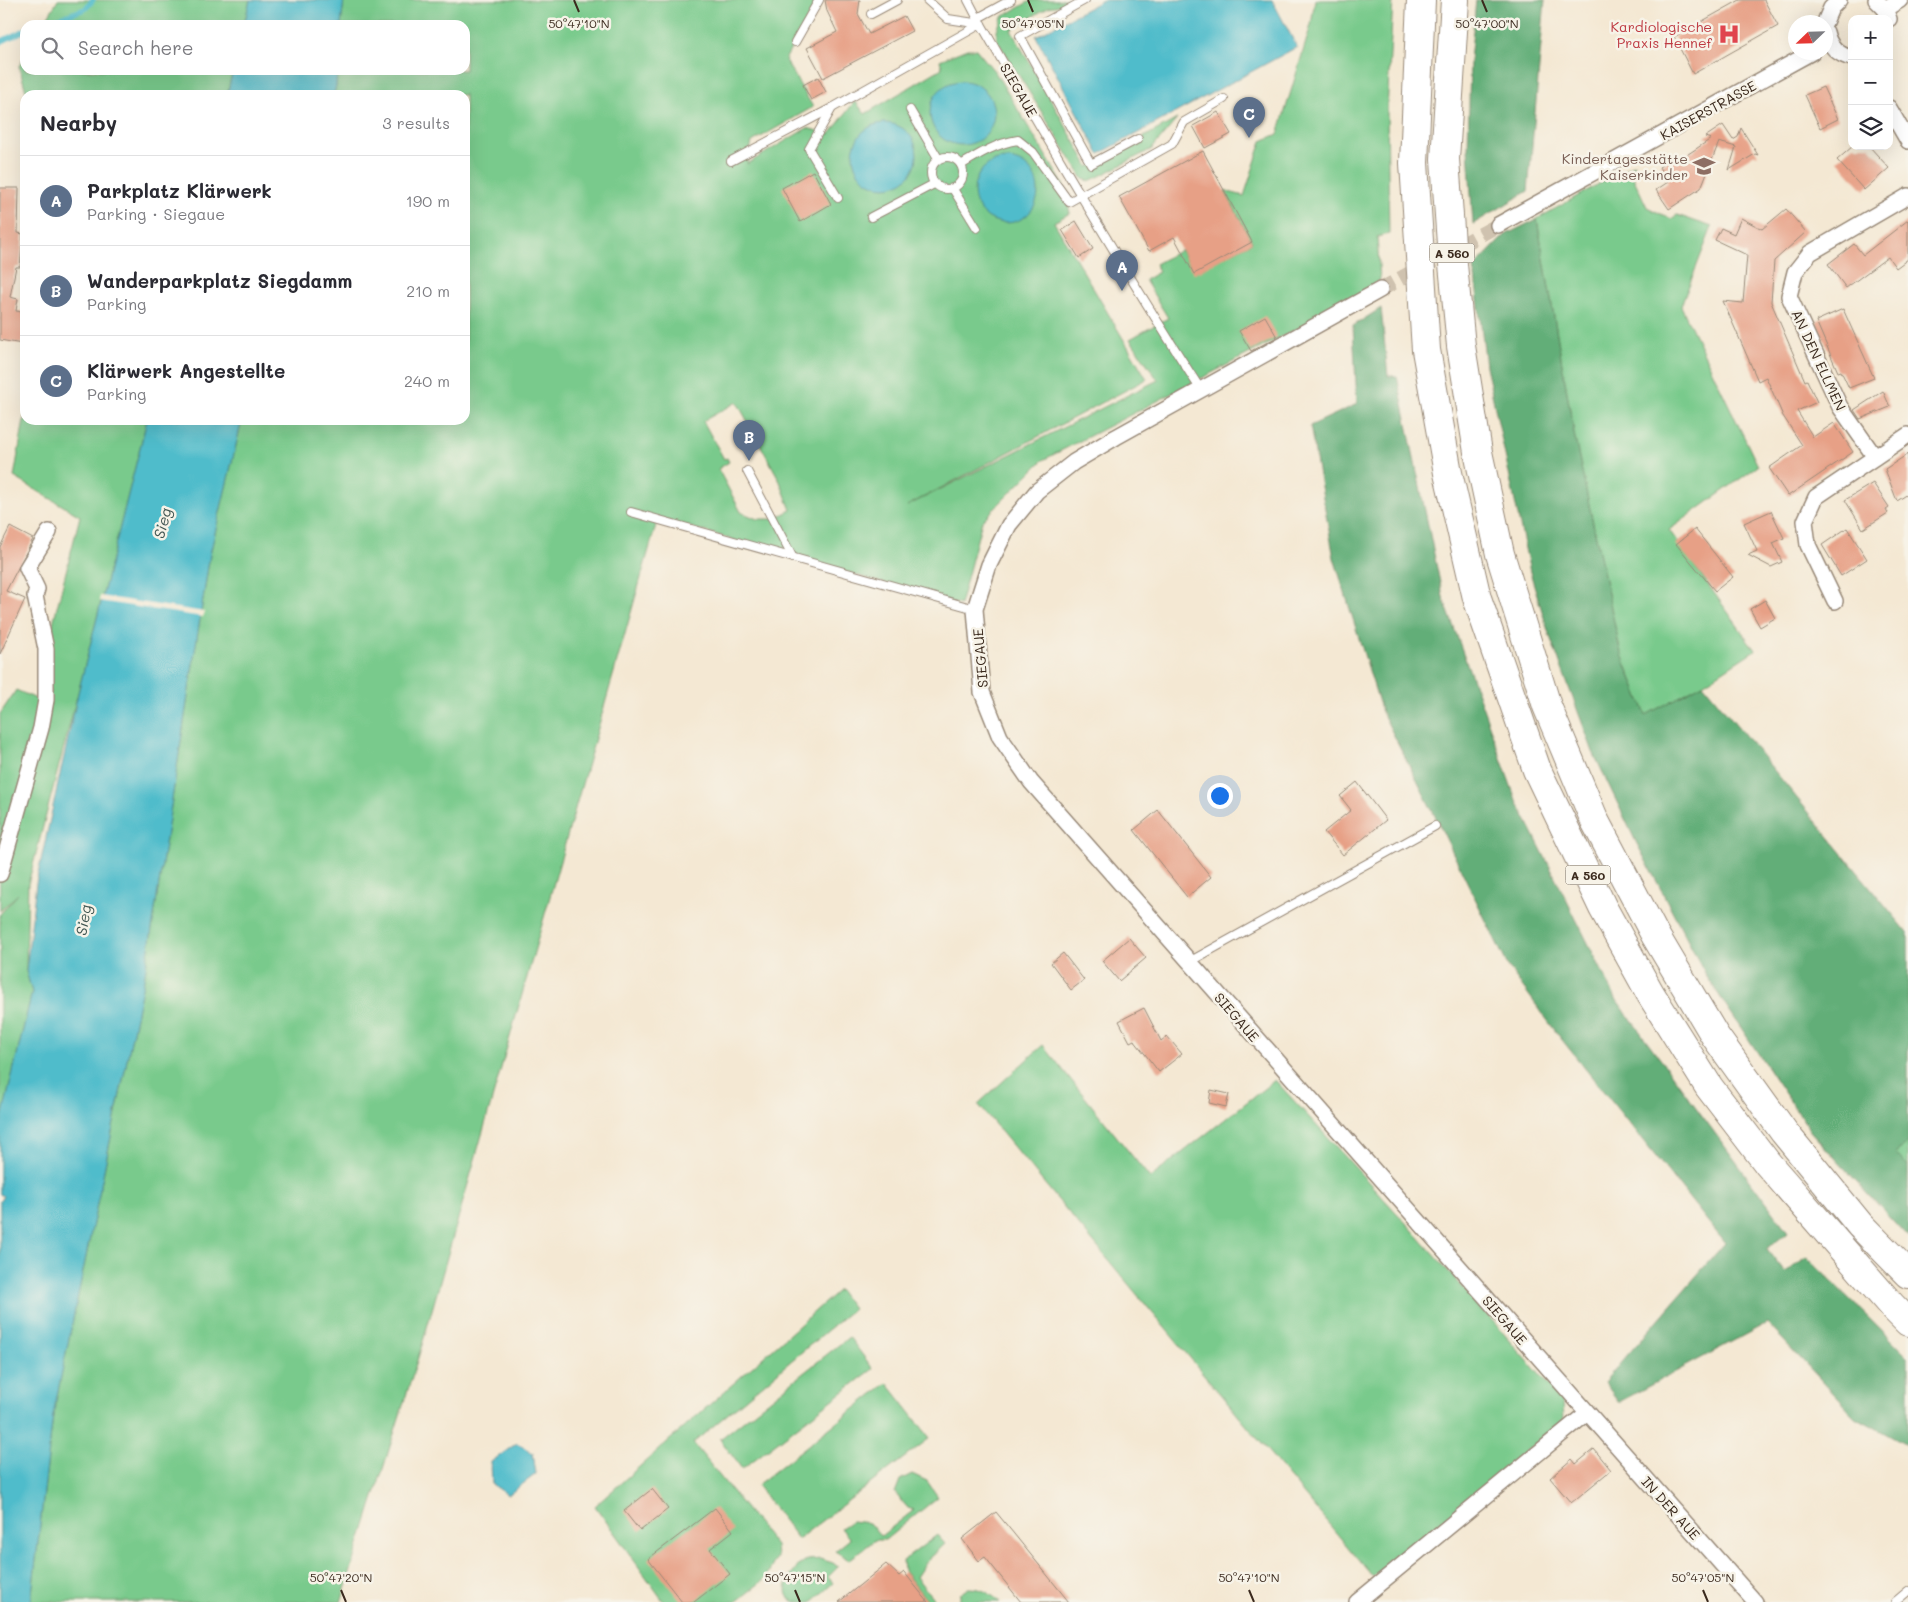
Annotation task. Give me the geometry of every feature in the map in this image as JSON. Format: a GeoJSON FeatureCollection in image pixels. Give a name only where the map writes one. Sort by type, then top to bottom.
{"type":"FeatureCollection","features":[{"type":"Feature","properties":{"kind":"highway","name":"A 560"},"geometry":{"type":"LineString","coordinates":[[1421,0],[1414,163],[1426,350],[1448,473],[1477,598],[1537,770],[1603,908],[1645,985],[1709,1087],[1768,1164],[1908,1322]]}},
{"type":"Feature","properties":{"kind":"highway","name":"A 560"},"geometry":{"type":"LineString","coordinates":[[1455,0],[1445,159],[1461,346],[1478,452],[1500,554],[1547,706],[1595,821],[1655,935],[1715,1036],[1784,1132],[1860,1225],[1908,1274]]}},
{"type":"Feature","properties":{"kind":"street"},"geometry":{"type":"LineString","coordinates":[[1828,15],[1831,8],[1839,0]]}},
{"type":"Feature","properties":{"kind":"street"},"geometry":{"type":"LineString","coordinates":[[1885,12],[1900,0]]}},
{"type":"Feature","properties":{"kind":"street"},"geometry":{"type":"LineString","coordinates":[[1833,46],[1841,55],[1848,57]]}},
{"type":"Feature","properties":{"kind":"street","name":"KAISERSTRASSE"},"geometry":{"type":"LineString","coordinates":[[1498,225],[1797,60]]}},
{"type":"Feature","properties":{"kind":"street"},"geometry":{"type":"LineString","coordinates":[[1893,115],[1908,141]]}},
{"type":"Feature","properties":{"kind":"street","name":"AN DEN ELLMEN"},"geometry":{"type":"LineString","coordinates":[[1876,457],[1840,407],[1789,296],[1795,272],[1810,253],[1908,196]]}},
{"type":"Feature","properties":{"kind":"street","name":"SIEGAUE"},"geometry":{"type":"LineString","coordinates":[[1380,290],[1116,437],[1074,462],[1037,491],[1009,524],[989,565],[975,609],[982,692],[1000,737],[1031,782],[1587,1413]]}},
{"type":"Feature","properties":{"kind":"street"},"geometry":{"type":"LineString","coordinates":[[1835,601],[1808,545],[1805,521],[1816,497],[1908,435]]}},
{"type":"Feature","properties":{"kind":"street"},"geometry":{"type":"LineString","coordinates":[[0,874],[41,728],[46,700],[46,649],[35,596],[37,588],[27,568],[49,532]]}},
{"type":"Feature","properties":{"kind":"street"},"geometry":{"type":"LineString","coordinates":[[1357,1602],[1587,1413]]}},
{"type":"Feature","properties":{"kind":"street","name":"IN DER AUE"},"geometry":{"type":"LineString","coordinates":[[1587,1413],[1755,1602]]}},
{"type":"Feature","properties":{"kind":"lane"},"geometry":{"type":"LineString","coordinates":[[795,42],[818,0]]}},
{"type":"Feature","properties":{"kind":"lane"},"geometry":{"type":"LineString","coordinates":[[871,14],[897,0]]}},
{"type":"Feature","properties":{"kind":"lane"},"geometry":{"type":"LineString","coordinates":[[927,0],[948,19],[980,21]]}},
{"type":"Feature","properties":{"kind":"lane","name":"SIEGAUE"},"geometry":{"type":"LineString","coordinates":[[968,0],[1080,195],[1158,324],[1201,390]]}},
{"type":"Feature","properties":{"kind":"lane"},"geometry":{"type":"LineString","coordinates":[[731,161],[832,108],[980,21],[1011,0]]}},
{"type":"Feature","properties":{"kind":"lane"},"geometry":{"type":"LineString","coordinates":[[1084,0],[1020,36],[1091,164],[1138,139]]}},
{"type":"Feature","properties":{"kind":"lane"},"geometry":{"type":"LineString","coordinates":[[961,165],[1004,142],[1018,140],[1033,152],[1069,202],[1172,144],[1184,122],[1224,99]]}},
{"type":"Feature","properties":{"kind":"lane"},"geometry":{"type":"LineString","coordinates":[[832,108],[809,149],[838,198]]}},
{"type":"Feature","properties":{"kind":"lane"},"geometry":{"type":"LineString","coordinates":[[910,110],[938,158]]}},
{"type":"Feature","properties":{"kind":"lane"},"geometry":{"type":"LineString","coordinates":[[951,157],[961,165],[963,174],[960,183],[953,189],[943,189],[934,184],[930,175],[932,166],[938,158],[951,157]]}},
{"type":"Feature","properties":{"kind":"lane"},"geometry":{"type":"LineString","coordinates":[[872,217],[934,184]]}},
{"type":"Feature","properties":{"kind":"lane"},"geometry":{"type":"LineString","coordinates":[[953,189],[978,228]]}},
{"type":"Feature","properties":{"kind":"lane"},"geometry":{"type":"LineString","coordinates":[[748,470],[793,558]]}},
{"type":"Feature","properties":{"kind":"lane"},"geometry":{"type":"LineString","coordinates":[[632,512],[975,609]]}},
{"type":"Feature","properties":{"kind":"lane"},"geometry":{"type":"LineString","coordinates":[[1189,962],[1436,826]]}},
{"type":"Feature","properties":{"kind":"lane"},"geometry":{"type":"LineString","coordinates":[[1895,1602],[1908,1591]]}},
{"type":"Feature","properties":{"kind":"green space"},"geometry":{"type":"Polygon","coordinates":[[[58,0],[250,0],[245,20],[46,20],[58,0]]]}},
{"type":"Feature","properties":{"kind":"green space"},"geometry":{"type":"Polygon","coordinates":[[[344,0],[817,0],[785,60],[813,107],[752,142],[747,164],[807,128],[830,134],[855,101],[865,114],[942,68],[940,60],[967,49],[976,49],[995,72],[1063,184],[1070,213],[1054,222],[1147,379],[907,506],[1158,380],[1130,339],[1168,318],[1145,280],[1159,272],[1155,264],[1181,250],[1194,273],[1252,242],[1225,191],[1244,196],[1262,141],[1278,134],[1311,25],[1315,0],[1393,0],[1387,111],[1389,234],[1377,237],[1380,280],[1355,299],[1043,460],[982,521],[960,605],[658,518],[422,1345],[341,1602],[31,1602],[53,1415],[145,974],[210,554],[241,425],[470,425],[470,90],[335,90],[337,75],[470,75],[470,20],[342,20],[344,0]],[[737,402],[703,421],[724,459],[727,458],[729,462],[718,469],[741,512],[757,519],[773,519],[791,510],[779,479],[737,402]]]}},
{"type":"Feature","properties":{"kind":"green space"},"geometry":{"type":"Polygon","coordinates":[[[1032,0],[1074,0],[1068,4],[1048,7],[1011,30],[1089,167],[1177,119],[1152,149],[1089,181],[1083,179],[997,40],[997,30],[1002,17],[1032,0]]]}},
{"type":"Feature","properties":{"kind":"green space"},"geometry":{"type":"Polygon","coordinates":[[[1476,0],[1545,0],[1528,191],[1473,224],[1468,149],[1470,61],[1476,0]]]}},
{"type":"Feature","properties":{"kind":"green space"},"geometry":{"type":"Polygon","coordinates":[[[21,75],[232,75],[228,90],[26,90],[21,75]]]}},
{"type":"Feature","properties":{"kind":"green space"},"geometry":{"type":"Polygon","coordinates":[[[1634,164],[1632,175],[1647,207],[1671,219],[1677,215],[1712,227],[1681,306],[1758,466],[1669,530],[1755,650],[1703,684],[1646,715],[1620,650],[1575,439],[1537,219],[1634,164]]]}},
{"type":"Feature","properties":{"kind":"green space"},"geometry":{"type":"Polygon","coordinates":[[[1537,219],[1575,439],[1620,650],[1646,715],[1703,684],[1908,933],[1908,1143],[1895,1153],[1908,1166],[1908,1237],[1810,1131],[1707,977],[1636,842],[1593,752],[1549,634],[1530,572],[1486,366],[1474,267],[1505,235],[1537,219]]]}},
{"type":"Feature","properties":{"kind":"green space"},"geometry":{"type":"Polygon","coordinates":[[[1381,308],[1388,376],[1397,376],[1443,597],[1515,797],[1616,999],[1788,1232],[1767,1249],[1785,1272],[1807,1257],[1908,1357],[1908,1446],[1856,1417],[1767,1323],[1619,1402],[1604,1382],[1725,1243],[1559,1036],[1509,968],[1382,712],[1334,558],[1310,426],[1357,404],[1353,326],[1381,308]]]}},
{"type":"Feature","properties":{"kind":"green space"},"geometry":{"type":"Polygon","coordinates":[[[23,425],[146,425],[28,884],[26,971],[32,992],[0,1126],[0,914],[18,894],[0,911],[0,714],[16,690],[50,705],[50,635],[80,516],[14,477],[23,425]]]}},
{"type":"Feature","properties":{"kind":"green space"},"geometry":{"type":"Polygon","coordinates":[[[1043,1045],[1150,1178],[1275,1080],[1416,1234],[1563,1401],[1564,1420],[1373,1577],[978,1104],[1043,1045]]]}},
{"type":"Feature","properties":{"kind":"green space"},"geometry":{"type":"Polygon","coordinates":[[[1908,1143],[1908,1166],[1895,1153],[1908,1143]]]}},
{"type":"Feature","properties":{"kind":"green space"},"geometry":{"type":"Polygon","coordinates":[[[839,1290],[853,1309],[693,1443],[776,1546],[777,1557],[765,1579],[736,1602],[664,1602],[595,1506],[839,1290]]]}},
{"type":"Feature","properties":{"kind":"green space"},"geometry":{"type":"Polygon","coordinates":[[[849,1337],[873,1369],[742,1469],[720,1439],[849,1337]]]}},
{"type":"Feature","properties":{"kind":"green space"},"geometry":{"type":"Polygon","coordinates":[[[887,1383],[930,1438],[798,1539],[757,1485],[887,1383]]]}},
{"type":"Feature","properties":{"kind":"green space"},"geometry":{"type":"Polygon","coordinates":[[[912,1474],[927,1481],[938,1497],[885,1540],[875,1540],[849,1560],[835,1551],[850,1539],[841,1528],[852,1521],[869,1523],[881,1536],[914,1510],[908,1508],[895,1493],[900,1480],[912,1474]]]}},
{"type":"Feature","properties":{"kind":"green space"},"geometry":{"type":"Polygon","coordinates":[[[937,1535],[945,1544],[926,1562],[916,1577],[936,1602],[928,1602],[904,1571],[903,1561],[937,1535]]]}},
{"type":"Feature","properties":{"kind":"green space"},"geometry":{"type":"Polygon","coordinates":[[[820,1559],[833,1563],[838,1567],[828,1577],[833,1583],[812,1602],[796,1602],[790,1599],[786,1588],[791,1575],[805,1561],[820,1559]]]}},
{"type":"Feature","properties":{"kind":"green space"},"geometry":{"type":"Polygon","coordinates":[[[968,1588],[986,1592],[1000,1602],[960,1602],[960,1594],[968,1588]]]}},
{"type":"Feature","properties":{"kind":"water"},"geometry":{"type":"Polygon","coordinates":[[[250,0],[344,0],[342,20],[245,20],[250,0]]]}},
{"type":"Feature","properties":{"kind":"water"},"geometry":{"type":"Polygon","coordinates":[[[1103,0],[1272,0],[1297,47],[1099,154],[1036,36],[1103,0]]]}},
{"type":"Feature","properties":{"kind":"water"},"geometry":{"type":"Polygon","coordinates":[[[232,75],[337,75],[335,90],[228,90],[232,75]]]}},
{"type":"Feature","properties":{"kind":"water"},"geometry":{"type":"Polygon","coordinates":[[[962,81],[980,86],[985,90],[989,95],[994,113],[989,131],[985,136],[980,140],[962,145],[944,140],[939,136],[935,131],[930,113],[935,95],[939,90],[944,86],[962,81]]]}},
{"type":"Feature","properties":{"kind":"water"},"geometry":{"type":"Polygon","coordinates":[[[885,123],[903,128],[908,132],[912,137],[917,155],[912,173],[908,178],[903,182],[885,187],[867,182],[862,178],[858,173],[853,155],[858,137],[862,132],[867,128],[885,123]]]}},
{"type":"Feature","properties":{"kind":"water"},"geometry":{"type":"Polygon","coordinates":[[[1006,159],[1018,161],[1029,168],[1036,179],[1038,191],[1036,203],[1029,214],[1018,221],[1006,223],[994,221],[983,214],[976,203],[974,191],[976,179],[983,168],[994,161],[1006,159]]]}},
{"type":"Feature","properties":{"kind":"water","name":"Sieg"},"geometry":{"type":"Polygon","coordinates":[[[146,425],[241,425],[210,554],[145,974],[53,1415],[31,1602],[0,1602],[0,1201],[3,1196],[0,1194],[0,1126],[32,992],[26,971],[36,883],[78,693],[146,425]]]}},
{"type":"Feature","properties":{"kind":"water"},"geometry":{"type":"Polygon","coordinates":[[[517,1443],[533,1453],[536,1474],[508,1495],[492,1484],[491,1462],[517,1443]]]}},
{"type":"Feature","properties":{"kind":"pier"},"geometry":{"type":"Polygon","coordinates":[[[100,596],[204,612],[203,617],[99,601],[100,596]]]}},
{"type":"Feature","properties":{"kind":"building"},"geometry":{"type":"Polygon","coordinates":[[[825,0],[860,0],[858,14],[869,34],[904,16],[912,31],[823,78],[807,48],[837,32],[827,11],[825,0]]]}},
{"type":"Feature","properties":{"kind":"building"},"geometry":{"type":"Polygon","coordinates":[[[1740,0],[1764,0],[1778,26],[1693,74],[1674,37],[1740,0]]]}},
{"type":"Feature","properties":{"kind":"building"},"geometry":{"type":"Polygon","coordinates":[[[818,77],[826,92],[811,100],[803,85],[818,77]]]}},
{"type":"Feature","properties":{"kind":"building"},"geometry":{"type":"Polygon","coordinates":[[[1823,87],[1838,119],[1820,128],[1805,95],[1823,87]]]}},
{"type":"Feature","properties":{"kind":"building"},"geometry":{"type":"Polygon","coordinates":[[[1218,112],[1231,134],[1205,148],[1193,126],[1218,112]]]}},
{"type":"Feature","properties":{"kind":"building"},"geometry":{"type":"Polygon","coordinates":[[[1723,125],[1733,140],[1738,137],[1741,128],[1758,155],[1755,154],[1729,170],[1736,147],[1719,142],[1701,188],[1669,209],[1656,190],[1668,182],[1659,167],[1673,157],[1676,162],[1711,139],[1705,137],[1723,125]]]}},
{"type":"Feature","properties":{"kind":"building"},"geometry":{"type":"Polygon","coordinates":[[[1848,150],[1873,150],[1889,168],[1864,190],[1837,160],[1848,150]]]}},
{"type":"Feature","properties":{"kind":"building"},"geometry":{"type":"Polygon","coordinates":[[[1203,151],[1252,242],[1194,274],[1174,237],[1149,251],[1119,197],[1203,151]]]}},
{"type":"Feature","properties":{"kind":"building"},"geometry":{"type":"Polygon","coordinates":[[[813,171],[831,204],[800,222],[782,188],[813,171]]]}},
{"type":"Feature","properties":{"kind":"building"},"geometry":{"type":"Polygon","coordinates":[[[0,188],[19,188],[18,233],[20,233],[20,267],[16,267],[10,297],[18,299],[16,311],[20,311],[20,344],[0,340],[0,188]]]}},
{"type":"Feature","properties":{"kind":"building"},"geometry":{"type":"Polygon","coordinates":[[[1786,209],[1806,232],[1774,261],[1771,302],[1805,381],[1807,380],[1817,402],[1797,411],[1813,437],[1834,423],[1853,452],[1788,496],[1769,468],[1802,445],[1783,416],[1766,377],[1758,381],[1723,301],[1743,303],[1747,255],[1715,240],[1721,228],[1734,234],[1741,218],[1762,229],[1786,209]]]}},
{"type":"Feature","properties":{"kind":"building"},"geometry":{"type":"Polygon","coordinates":[[[1908,220],[1908,259],[1896,268],[1888,257],[1846,288],[1828,264],[1854,244],[1863,255],[1908,220]]]}},
{"type":"Feature","properties":{"kind":"building"},"geometry":{"type":"Polygon","coordinates":[[[1076,221],[1093,249],[1079,258],[1062,230],[1076,221]]]}},
{"type":"Feature","properties":{"kind":"building"},"geometry":{"type":"Polygon","coordinates":[[[1843,309],[1874,378],[1849,388],[1841,371],[1838,372],[1816,321],[1843,309]]]}},
{"type":"Feature","properties":{"kind":"building"},"geometry":{"type":"Polygon","coordinates":[[[1265,316],[1277,337],[1251,351],[1239,331],[1265,316]]]}},
{"type":"Feature","properties":{"kind":"building"},"geometry":{"type":"Polygon","coordinates":[[[1883,391],[1890,407],[1860,419],[1854,410],[1883,391]]]}},
{"type":"Feature","properties":{"kind":"building"},"geometry":{"type":"Polygon","coordinates":[[[1908,454],[1908,494],[1897,501],[1885,469],[1908,454]]]}},
{"type":"Feature","properties":{"kind":"building"},"geometry":{"type":"Polygon","coordinates":[[[1873,483],[1889,507],[1886,509],[1888,513],[1863,529],[1845,500],[1873,483]]]}},
{"type":"Feature","properties":{"kind":"building"},"geometry":{"type":"Polygon","coordinates":[[[1771,511],[1784,538],[1773,543],[1782,562],[1771,567],[1748,555],[1757,551],[1744,523],[1771,511]]]}},
{"type":"Feature","properties":{"kind":"building"},"geometry":{"type":"Polygon","coordinates":[[[10,527],[33,539],[6,591],[25,599],[0,654],[0,547],[10,527]]]}},
{"type":"Feature","properties":{"kind":"building"},"geometry":{"type":"Polygon","coordinates":[[[1847,528],[1867,559],[1841,576],[1822,545],[1847,528]]]}},
{"type":"Feature","properties":{"kind":"building"},"geometry":{"type":"Polygon","coordinates":[[[1695,529],[1733,577],[1715,591],[1676,544],[1695,529]]]}},
{"type":"Feature","properties":{"kind":"building"},"geometry":{"type":"Polygon","coordinates":[[[1765,600],[1775,618],[1760,627],[1750,609],[1765,600]]]}},
{"type":"Feature","properties":{"kind":"building"},"geometry":{"type":"Polygon","coordinates":[[[1357,782],[1386,820],[1343,855],[1324,832],[1351,810],[1340,796],[1357,782]]]}},
{"type":"Feature","properties":{"kind":"building"},"geometry":{"type":"Polygon","coordinates":[[[1158,810],[1211,877],[1187,897],[1134,830],[1158,810]]]}},
{"type":"Feature","properties":{"kind":"building"},"geometry":{"type":"Polygon","coordinates":[[[1129,938],[1146,958],[1119,981],[1102,961],[1129,938]]]}},
{"type":"Feature","properties":{"kind":"building"},"geometry":{"type":"Polygon","coordinates":[[[1063,953],[1084,980],[1071,990],[1051,963],[1063,953]]]}},
{"type":"Feature","properties":{"kind":"building"},"geometry":{"type":"Polygon","coordinates":[[[1144,1008],[1161,1041],[1167,1036],[1182,1054],[1159,1072],[1134,1040],[1130,1042],[1119,1021],[1144,1008]]]}},
{"type":"Feature","properties":{"kind":"building"},"geometry":{"type":"Polygon","coordinates":[[[1211,1090],[1229,1094],[1226,1107],[1209,1103],[1211,1090]]]}},
{"type":"Feature","properties":{"kind":"building"},"geometry":{"type":"Polygon","coordinates":[[[1594,1449],[1611,1470],[1571,1503],[1550,1478],[1572,1459],[1576,1464],[1594,1449]]]}},
{"type":"Feature","properties":{"kind":"building"},"geometry":{"type":"Polygon","coordinates":[[[652,1489],[668,1509],[640,1531],[624,1511],[652,1489]]]}},
{"type":"Feature","properties":{"kind":"building"},"geometry":{"type":"Polygon","coordinates":[[[715,1508],[733,1531],[710,1549],[730,1574],[694,1602],[682,1602],[648,1559],[715,1508]]]}},
{"type":"Feature","properties":{"kind":"building"},"geometry":{"type":"Polygon","coordinates":[[[996,1512],[1069,1602],[1021,1602],[985,1557],[979,1561],[962,1539],[996,1512]]]}},
{"type":"Feature","properties":{"kind":"building"},"geometry":{"type":"Polygon","coordinates":[[[886,1564],[899,1576],[904,1572],[928,1602],[839,1602],[886,1564]]]}},
{"type":"Feature","properties":{"kind":"waterway"},"geometry":{"type":"LineString","coordinates":[[54,20],[85,9],[93,0]]}},
{"type":"Feature","properties":{"kind":"waterway"},"geometry":{"type":"LineString","coordinates":[[0,42],[20,32]]}},
{"type":"Feature","properties":{"kind":"tunnel"},"geometry":{"type":"LineString","coordinates":[[1380,290],[1498,225]]}},
{"type":"Feature","properties":{"kind":"place","name":"Kardiologische Praxis Hennef"},"geometry":{"type":"Point","coordinates":[1729,34]}},
{"type":"Feature","properties":{"kind":"place","name":"Klärwerk Angestellte"},"geometry":{"type":"Point","coordinates":[1249,138]}},
{"type":"Feature","properties":{"kind":"place","name":"Kindertagesstätte Kaiserkinder"},"geometry":{"type":"Point","coordinates":[1704,166]}},
{"type":"Feature","properties":{"kind":"place","name":"Parkplatz Klärwerk"},"geometry":{"type":"Point","coordinates":[1122,291]}},
{"type":"Feature","properties":{"kind":"place","name":"Wanderparkplatz Siegdamm"},"geometry":{"type":"Point","coordinates":[749,461]}}]}
